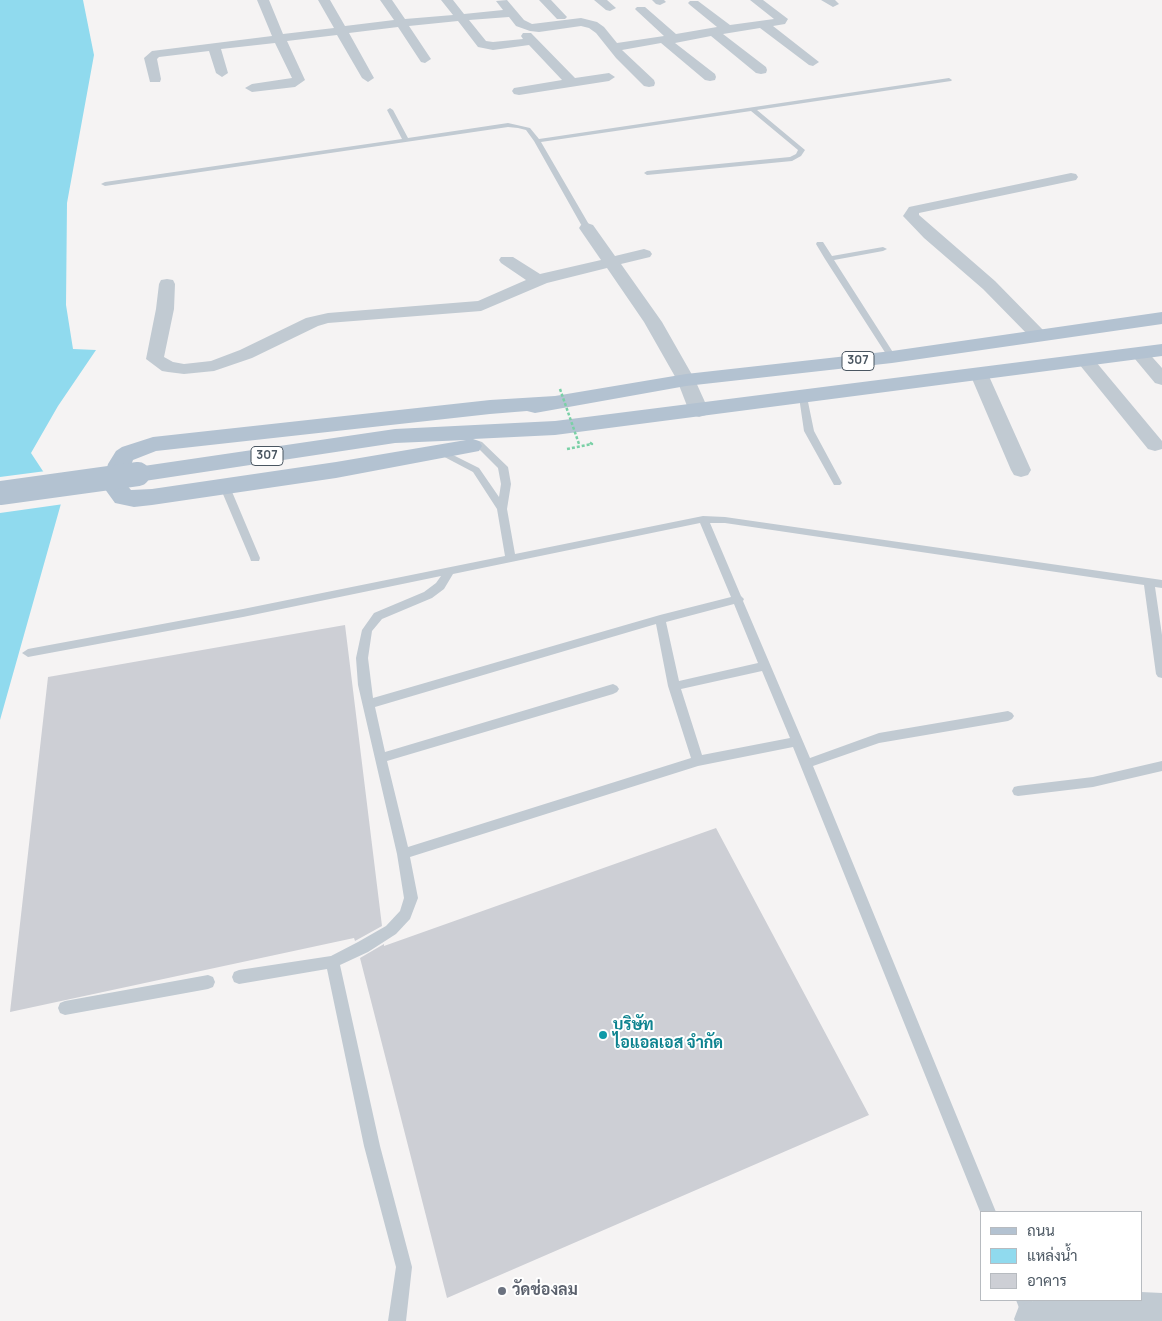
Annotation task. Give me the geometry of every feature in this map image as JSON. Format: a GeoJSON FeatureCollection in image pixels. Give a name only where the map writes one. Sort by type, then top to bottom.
{"type":"FeatureCollection","features":[{"type":"Feature","properties":{"kind":"main road","name":"307"},"geometry":{"type":"LineString","coordinates":[[0,493],[395,436],[556,396],[892,357],[1162,318]]}},
{"type":"Feature","properties":{"kind":"main road","name":"307"},"geometry":{"type":"LineString","coordinates":[[395,436],[555,428],[1162,350]]}},
{"type":"Feature","properties":{"kind":"main road"},"geometry":{"type":"LineString","coordinates":[[555,428],[440,452],[345,469],[134,499],[123,497],[114,484],[124,456],[153,444],[490,407],[556,396]]}},
{"type":"Feature","properties":{"kind":"street"},"geometry":{"type":"LineString","coordinates":[[252,88],[290,84],[299,80],[278,38],[263,0]]}},
{"type":"Feature","properties":{"kind":"street"},"geometry":{"type":"LineString","coordinates":[[324,0],[368,78]]}},
{"type":"Feature","properties":{"kind":"street"},"geometry":{"type":"LineString","coordinates":[[386,0],[425,59]]}},
{"type":"Feature","properties":{"kind":"street"},"geometry":{"type":"LineString","coordinates":[[447,0],[458,17],[482,44],[487,46],[530,38],[571,82]]}},
{"type":"Feature","properties":{"kind":"street"},"geometry":{"type":"LineString","coordinates":[[545,0],[561,17]]}},
{"type":"Feature","properties":{"kind":"street"},"geometry":{"type":"LineString","coordinates":[[600,0],[610,8]]}},
{"type":"Feature","properties":{"kind":"street"},"geometry":{"type":"LineString","coordinates":[[614,48],[781,21],[782,19],[756,0]]}},
{"type":"Feature","properties":{"kind":"street"},"geometry":{"type":"LineString","coordinates":[[771,0],[786,11]]}},
{"type":"Feature","properties":{"kind":"street"},"geometry":{"type":"LineString","coordinates":[[694,3],[728,30]]}},
{"type":"Feature","properties":{"kind":"street"},"geometry":{"type":"LineString","coordinates":[[155,79],[151,56],[214,46],[458,17],[507,7],[520,23],[530,27],[539,28],[587,23],[600,30],[614,48],[648,83]]}},
{"type":"Feature","properties":{"kind":"street"},"geometry":{"type":"LineString","coordinates":[[641,9],[710,77]]}},
{"type":"Feature","properties":{"kind":"street"},"geometry":{"type":"LineString","coordinates":[[764,25],[814,62]]}},
{"type":"Feature","properties":{"kind":"street"},"geometry":{"type":"LineString","coordinates":[[714,32],[761,70]]}},
{"type":"Feature","properties":{"kind":"street"},"geometry":{"type":"LineString","coordinates":[[214,46],[222,73]]}},
{"type":"Feature","properties":{"kind":"street"},"geometry":{"type":"LineString","coordinates":[[519,91],[609,77]]}},
{"type":"Feature","properties":{"kind":"street"},"geometry":{"type":"LineString","coordinates":[[1038,335],[990,285],[930,235],[911,216],[914,210],[1071,177]]}},
{"type":"Feature","properties":{"kind":"street"},"geometry":{"type":"LineString","coordinates":[[587,228],[653,322],[686,380],[698,411]]}},
{"type":"Feature","properties":{"kind":"street"},"geometry":{"type":"LineString","coordinates":[[167,284],[165,309],[156,359],[168,366],[184,369],[214,366],[246,354],[312,322],[328,318],[481,306],[536,280],[644,254]]}},
{"type":"Feature","properties":{"kind":"street"},"geometry":{"type":"LineString","coordinates":[[507,260],[536,280]]}},
{"type":"Feature","properties":{"kind":"street"},"geometry":{"type":"LineString","coordinates":[[1139,353],[1162,379]]}},
{"type":"Feature","properties":{"kind":"street"},"geometry":{"type":"LineString","coordinates":[[1084,360],[1155,445]]}},
{"type":"Feature","properties":{"kind":"street"},"geometry":{"type":"LineString","coordinates":[[979,374],[1021,470]]}},
{"type":"Feature","properties":{"kind":"street"},"geometry":{"type":"LineString","coordinates":[[1029,1313],[1051,1313],[1102,1307],[1162,1311]]}},
{"type":"Feature","properties":{"kind":"lane"},"geometry":{"type":"LineString","coordinates":[[537,141],[949,80]]}},
{"type":"Feature","properties":{"kind":"lane"},"geometry":{"type":"LineString","coordinates":[[647,173],[734,166],[798,156],[802,150],[752,109]]}},
{"type":"Feature","properties":{"kind":"lane"},"geometry":{"type":"LineString","coordinates":[[390,110],[406,140]]}},
{"type":"Feature","properties":{"kind":"lane"},"geometry":{"type":"LineString","coordinates":[[105,184],[508,125],[528,129],[537,141],[587,228]]}},
{"type":"Feature","properties":{"kind":"lane"},"geometry":{"type":"LineString","coordinates":[[820,244],[892,357]]}},
{"type":"Feature","properties":{"kind":"lane"},"geometry":{"type":"LineString","coordinates":[[829,259],[883,249]]}},
{"type":"Feature","properties":{"kind":"lane"},"geometry":{"type":"LineString","coordinates":[[804,397],[809,431],[837,483]]}},
{"type":"Feature","properties":{"kind":"lane"},"geometry":{"type":"LineString","coordinates":[[479,444],[504,467],[506,484],[502,509],[512,558]]}},
{"type":"Feature","properties":{"kind":"lane"},"geometry":{"type":"LineString","coordinates":[[440,452],[476,470],[502,509]]}},
{"type":"Feature","properties":{"kind":"lane"},"geometry":{"type":"LineString","coordinates":[[225,486],[255,558]]}},
{"type":"Feature","properties":{"kind":"lane"},"geometry":{"type":"LineString","coordinates":[[703,519],[739,600],[797,741],[988,1211]]}},
{"type":"Feature","properties":{"kind":"lane"},"geometry":{"type":"LineString","coordinates":[[28,652],[243,613],[703,519],[725,520],[1162,584]]}},
{"type":"Feature","properties":{"kind":"lane"},"geometry":{"type":"LineString","coordinates":[[239,977],[332,962],[364,947],[391,930],[405,915],[411,898],[403,854],[364,685],[362,658],[367,630],[378,616],[428,595],[440,586],[450,570]]}},
{"type":"Feature","properties":{"kind":"lane"},"geometry":{"type":"LineString","coordinates":[[1149,581],[1162,674]]}},
{"type":"Feature","properties":{"kind":"lane"},"geometry":{"type":"LineString","coordinates":[[369,704],[660,619],[739,600]]}},
{"type":"Feature","properties":{"kind":"lane"},"geometry":{"type":"LineString","coordinates":[[660,619],[674,686],[698,761]]}},
{"type":"Feature","properties":{"kind":"lane"},"geometry":{"type":"LineString","coordinates":[[674,686],[766,666]]}},
{"type":"Feature","properties":{"kind":"lane"},"geometry":{"type":"LineString","coordinates":[[380,758],[613,689]]}},
{"type":"Feature","properties":{"kind":"lane"},"geometry":{"type":"LineString","coordinates":[[806,764],[879,738],[1008,716]]}},
{"type":"Feature","properties":{"kind":"lane"},"geometry":{"type":"LineString","coordinates":[[403,854],[698,761],[797,741]]}},
{"type":"Feature","properties":{"kind":"lane"},"geometry":{"type":"LineString","coordinates":[[1018,790],[1093,782],[1162,766]]}},
{"type":"Feature","properties":{"kind":"lane"},"geometry":{"type":"LineString","coordinates":[[332,962],[372,1146],[404,1267],[398,1321]]}},
{"type":"Feature","properties":{"kind":"lane"},"geometry":{"type":"LineString","coordinates":[[65,1008],[208,982]]}},
{"type":"Feature","properties":{"kind":"path"},"geometry":{"type":"LineString","coordinates":[[556,396],[579,444],[591,442],[592,444],[567,448]]}},
{"type":"Feature","properties":{"kind":"water"},"geometry":{"type":"Polygon","coordinates":[[[0,0],[83,0],[94,55],[67,203],[66,305],[73,349],[96,350],[58,406],[31,453],[62,500],[0,720],[0,0]]]}},
{"type":"Feature","properties":{"kind":"pier"},"geometry":{"type":"Polygon","coordinates":[[[46,471],[65,499],[64,504],[0,513],[0,477],[46,471]]]}},
{"type":"Feature","properties":{"kind":"building"},"geometry":{"type":"Polygon","coordinates":[[[345,625],[382,926],[355,941],[354,938],[10,1012],[48,677],[345,625]]]}},
{"type":"Feature","properties":{"kind":"building","name":"บริษัท ไอแอลเอส จำกัด"},"geometry":{"type":"Polygon","coordinates":[[[716,828],[869,1115],[447,1298],[360,958],[384,944],[384,946],[716,828]]]}},
{"type":"Feature","properties":{"kind":"place","name":"บริษัท ไอแอลเอส จำกัด"},"geometry":{"type":"Point","coordinates":[603,1035]}},
{"type":"Feature","properties":{"kind":"place","name":"วัดช่องลม"},"geometry":{"type":"Point","coordinates":[502,1291]}}]}
